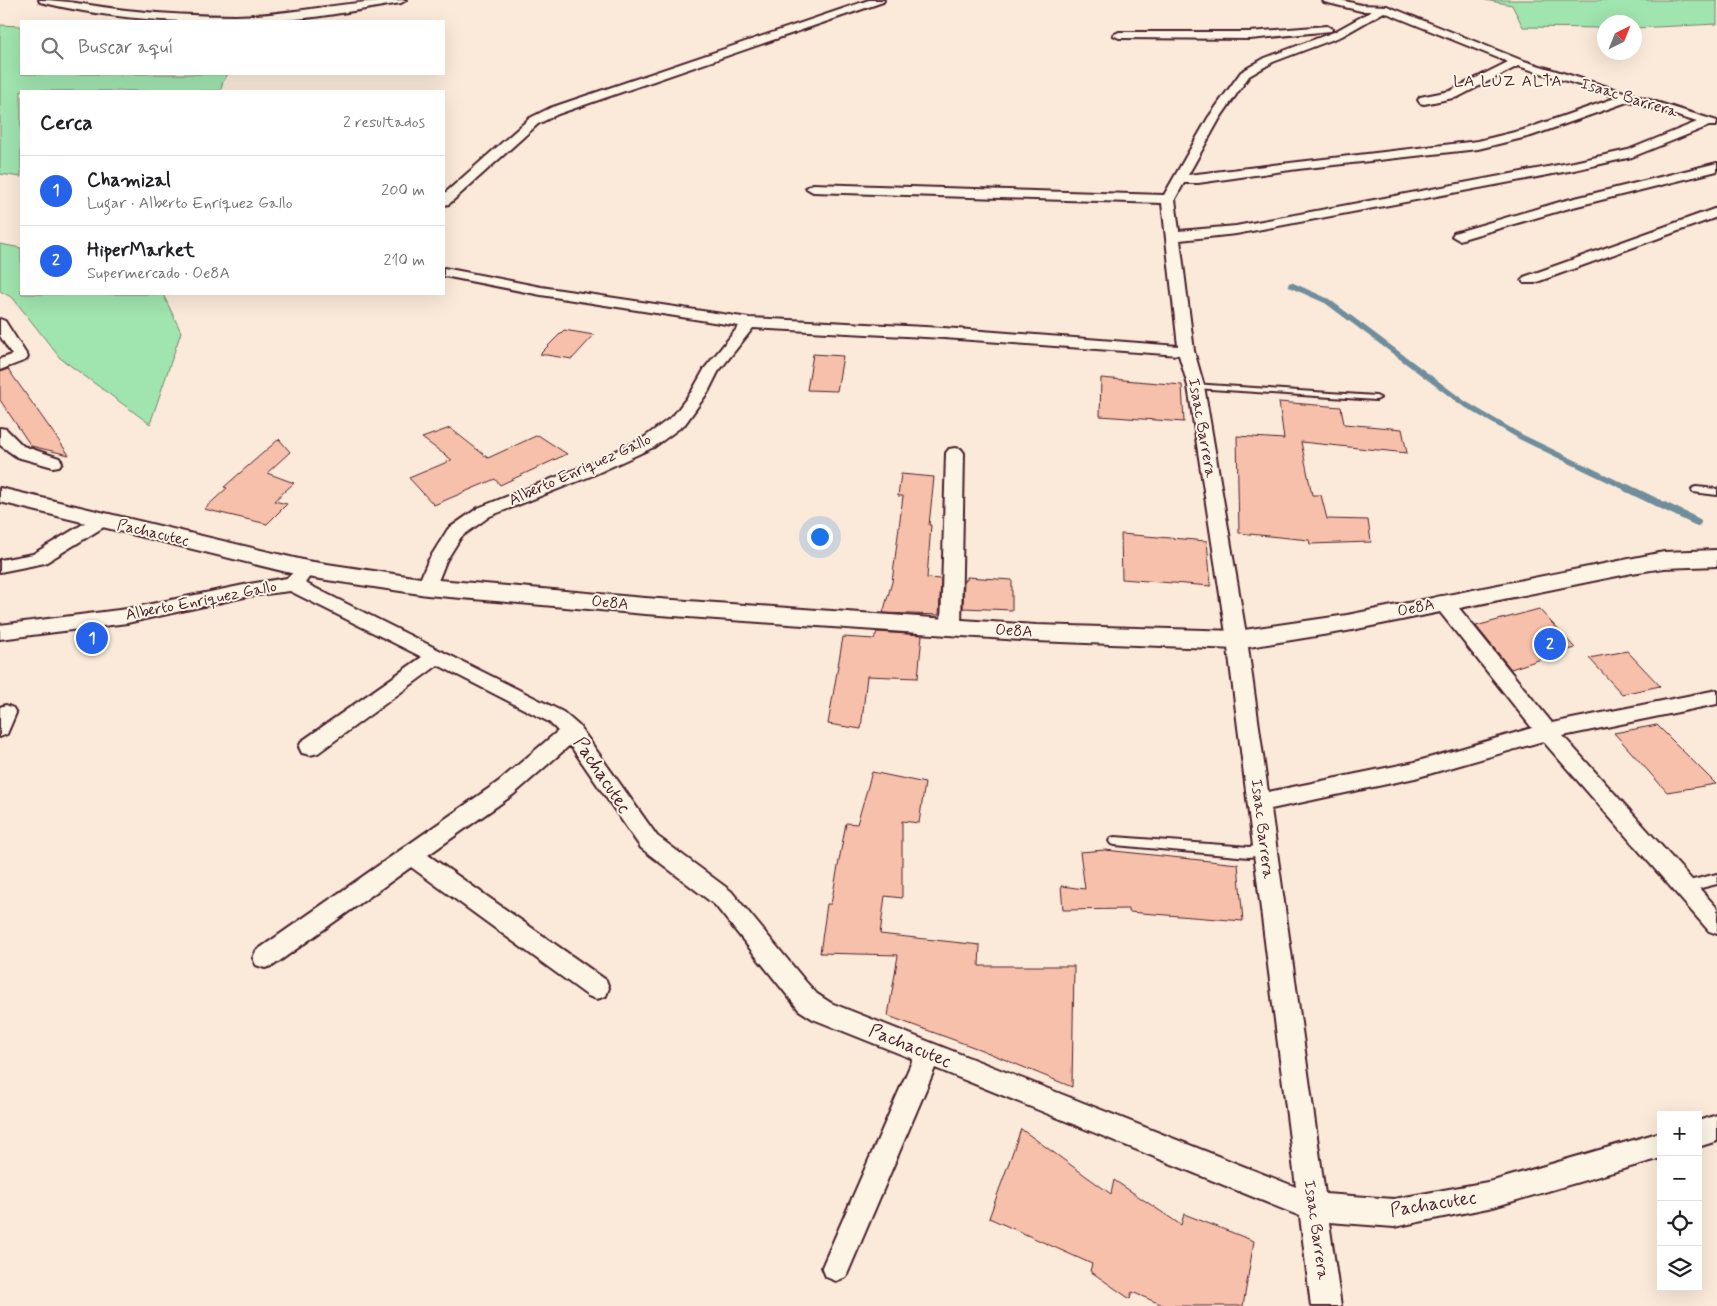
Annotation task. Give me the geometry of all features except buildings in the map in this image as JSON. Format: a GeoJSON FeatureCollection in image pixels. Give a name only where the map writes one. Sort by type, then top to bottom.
{"type":"FeatureCollection","features":[{"type":"Feature","properties":{"kind":"street"},"geometry":{"type":"LineString","coordinates":[[44,0],[138,14],[230,18],[291,16],[401,0]]}},
{"type":"Feature","properties":{"kind":"street"},"geometry":{"type":"LineString","coordinates":[[445,200],[534,121],[554,111],[879,0]]}},
{"type":"Feature","properties":{"kind":"street"},"geometry":{"type":"LineString","coordinates":[[1328,0],[1361,8],[1383,4]]}},
{"type":"Feature","properties":{"kind":"street"},"geometry":{"type":"LineString","coordinates":[[813,188],[1168,199],[1214,118],[1245,74],[1269,60],[1354,25],[1383,4]]}},
{"type":"Feature","properties":{"kind":"street","name":"Isaac Barrera"},"geometry":{"type":"LineString","coordinates":[[1383,4],[1517,62],[1627,98],[1713,123]]}},
{"type":"Feature","properties":{"kind":"street"},"geometry":{"type":"LineString","coordinates":[[1119,35],[1261,35],[1304,32],[1354,25]]}},
{"type":"Feature","properties":{"kind":"street"},"geometry":{"type":"LineString","coordinates":[[1424,100],[1454,94],[1517,62]]}},
{"type":"Feature","properties":{"kind":"street"},"geometry":{"type":"LineString","coordinates":[[1178,179],[1198,179],[1478,144],[1527,133],[1627,98]]}},
{"type":"Feature","properties":{"kind":"street"},"geometry":{"type":"LineString","coordinates":[[1173,236],[1236,230],[1283,222],[1584,164],[1632,153],[1713,123]]}},
{"type":"Feature","properties":{"kind":"street"},"geometry":{"type":"LineString","coordinates":[[1459,236],[1568,204],[1717,167]]}},
{"type":"Feature","properties":{"kind":"street","name":"Isaac Barrera"},"geometry":{"type":"LineString","coordinates":[[1168,199],[1186,351],[1196,386],[1237,640],[1326,1306]]}},
{"type":"Feature","properties":{"kind":"street"},"geometry":{"type":"LineString","coordinates":[[1529,280],[1716,213]]}},
{"type":"Feature","properties":{"kind":"street"},"geometry":{"type":"LineString","coordinates":[[445,272],[541,291],[749,323],[944,333],[1186,351]]}},
{"type":"Feature","properties":{"kind":"street","name":"Alberto Enriquez Gallo"},"geometry":{"type":"LineString","coordinates":[[427,587],[437,560],[454,533],[484,512],[585,472],[648,442],[679,420],[700,392],[711,371],[749,323]]}},
{"type":"Feature","properties":{"kind":"street"},"geometry":{"type":"LineString","coordinates":[[0,324],[20,357],[0,365]]}},
{"type":"Feature","properties":{"kind":"street"},"geometry":{"type":"LineString","coordinates":[[0,433],[8,446],[16,451],[54,462]]}},
{"type":"Feature","properties":{"kind":"street"},"geometry":{"type":"LineString","coordinates":[[951,627],[955,453]]}},
{"type":"Feature","properties":{"kind":"street","name":"Pachacutec"},"geometry":{"type":"LineString","coordinates":[[0,495],[101,521],[299,577],[437,656],[539,707],[556,717],[572,731],[649,842],[724,898],[808,1002],[822,1011],[1312,1207],[1394,1213],[1493,1194],[1657,1146]]}},
{"type":"Feature","properties":{"kind":"street"},"geometry":{"type":"LineString","coordinates":[[0,566],[38,559],[101,521]]}},
{"type":"Feature","properties":{"kind":"street","name":"Oe8A"},"geometry":{"type":"LineString","coordinates":[[299,577],[655,606],[1036,633],[1237,640],[1320,628],[1632,565],[1664,560],[1717,558]]}},
{"type":"Feature","properties":{"kind":"street","name":"Alberto Enriquez Gallo"},"geometry":{"type":"LineString","coordinates":[[0,632],[127,616],[249,590],[299,577]]}},
{"type":"Feature","properties":{"kind":"street"},"geometry":{"type":"LineString","coordinates":[[1443,602],[1547,732],[1717,924]]}},
{"type":"Feature","properties":{"kind":"street"},"geometry":{"type":"LineString","coordinates":[[310,747],[437,656]]}},
{"type":"Feature","properties":{"kind":"street"},"geometry":{"type":"LineString","coordinates":[[1259,803],[1415,770],[1547,732],[1717,697]]}},
{"type":"Feature","properties":{"kind":"street"},"geometry":{"type":"LineString","coordinates":[[265,958],[506,788],[572,731]]}},
{"type":"Feature","properties":{"kind":"street"},"geometry":{"type":"LineString","coordinates":[[411,854],[597,988]]}},
{"type":"Feature","properties":{"kind":"street"},"geometry":{"type":"LineString","coordinates":[[836,1267],[929,1053]]}},
{"type":"Feature","properties":{"kind":"street"},"geometry":{"type":"LineString","coordinates":[[1702,1133],[1717,1128]]}},
{"type":"Feature","properties":{"kind":"lane"},"geometry":{"type":"LineString","coordinates":[[1196,386],[1376,398]]}},
{"type":"Feature","properties":{"kind":"lane"},"geometry":{"type":"LineString","coordinates":[[1696,490],[1717,492]]}},
{"type":"Feature","properties":{"kind":"lane"},"geometry":{"type":"LineString","coordinates":[[1115,841],[1249,852],[1265,850]]}},
{"type":"Feature","properties":{"kind":"lane"},"geometry":{"type":"LineString","coordinates":[[1685,887],[1717,879]]}},
{"type":"Feature","properties":{"kind":"green space"},"geometry":{"type":"Polygon","coordinates":[[[1485,0],[1717,0],[1717,24],[1642,28],[1642,15],[1597,15],[1597,28],[1523,27],[1512,5],[1485,0]]]}},
{"type":"Feature","properties":{"kind":"green space"},"geometry":{"type":"Polygon","coordinates":[[[0,25],[20,26],[20,75],[227,75],[222,84],[221,90],[20,90],[20,177],[0,174],[0,25]]]}},
{"type":"Feature","properties":{"kind":"green space"},"geometry":{"type":"Polygon","coordinates":[[[0,244],[20,248],[20,295],[163,295],[181,332],[150,424],[60,358],[13,298],[0,291],[0,244]]]}},
{"type":"Feature","properties":{"kind":"waterway"},"geometry":{"type":"LineString","coordinates":[[1291,285],[1327,301],[1463,403],[1521,437],[1629,489]]}},
{"type":"Feature","properties":{"kind":"waterway"},"geometry":{"type":"LineString","coordinates":[[1627,488],[1697,522]]}},
{"type":"Feature","properties":{"kind":"place","name":"Chamizal"},"geometry":{"type":"Point","coordinates":[92,638]}},
{"type":"Feature","properties":{"kind":"place","name":"HiperMarket"},"geometry":{"type":"Point","coordinates":[1550,644]}},
{"type":"Feature","properties":{"kind":"district","name":"LA LUZ ALTA"},"geometry":{"type":"Point","coordinates":[1508,81]}}]}
